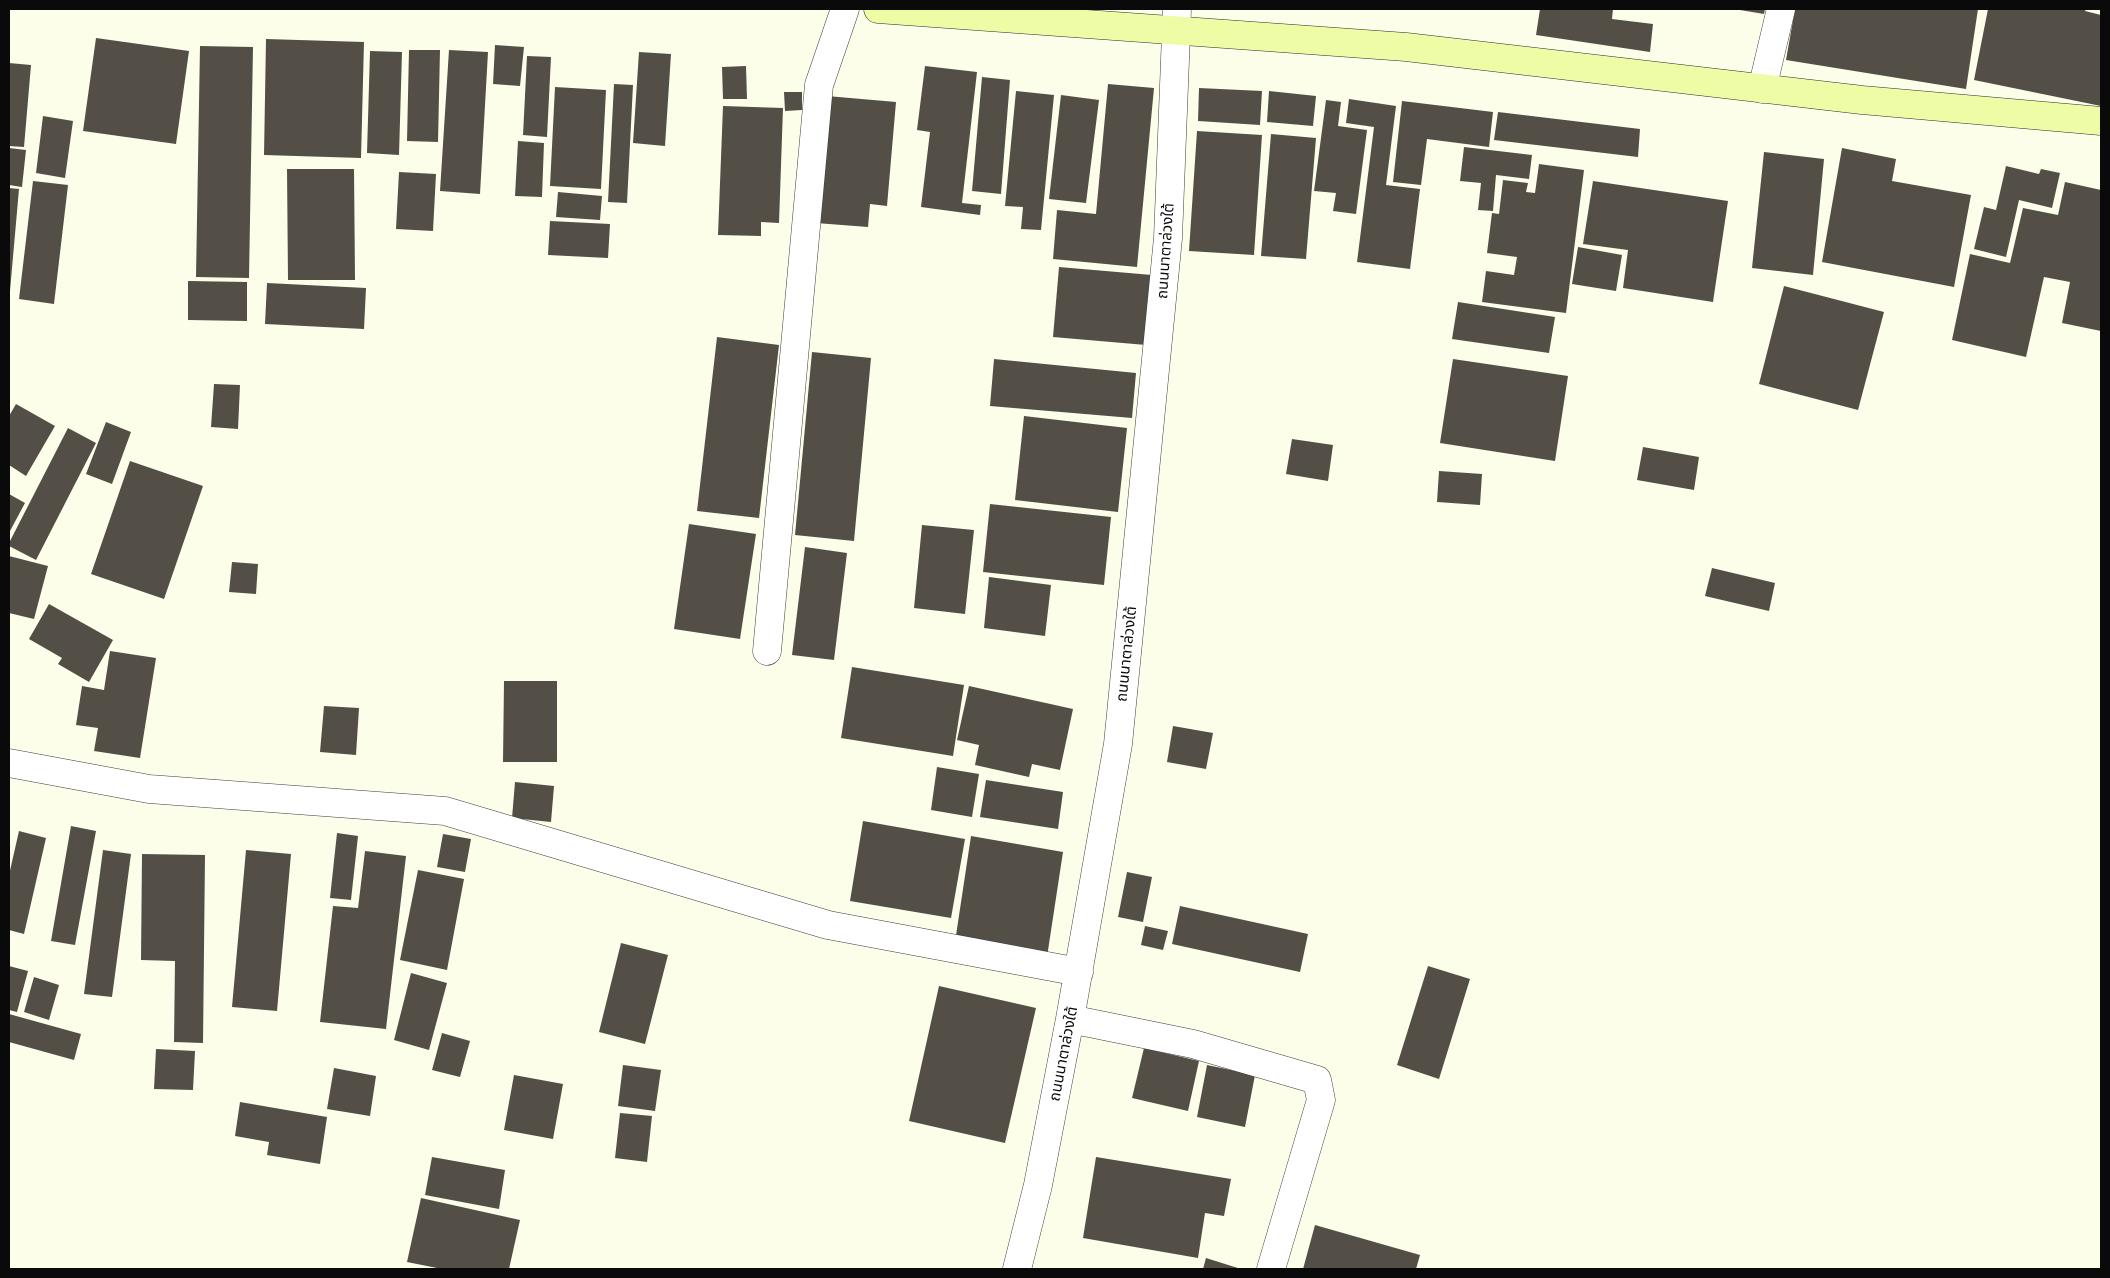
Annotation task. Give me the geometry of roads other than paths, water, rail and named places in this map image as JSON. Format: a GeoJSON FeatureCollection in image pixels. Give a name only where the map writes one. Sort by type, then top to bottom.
{"type":"FeatureCollection","features":[{"type":"Feature","properties":{"kind":"main road"},"geometry":{"type":"LineString","coordinates":[[878,9],[1177,20],[1862,100],[2101,121]]}},
{"type":"Feature","properties":{"kind":"street"},"geometry":{"type":"LineString","coordinates":[[767,651],[819,86],[845,9]]}},
{"type":"Feature","properties":{"kind":"street"},"geometry":{"type":"LineString","coordinates":[[1762,88],[1781,9]]}},
{"type":"Feature","properties":{"kind":"street","name":"ถนนนาตาล่วงใต้"},"geometry":{"type":"LineString","coordinates":[[1017,1269],[1038,1186],[1079,972],[1118,744],[1168,238],[1177,20]]}},
{"type":"Feature","properties":{"kind":"street"},"geometry":{"type":"LineString","coordinates":[[9,763],[149,790],[445,811],[828,925],[1079,972]]}},
{"type":"Feature","properties":{"kind":"street"},"geometry":{"type":"LineString","coordinates":[[1070,1019],[1193,1044],[1317,1080],[1321,1100],[1271,1269]]}}]}
